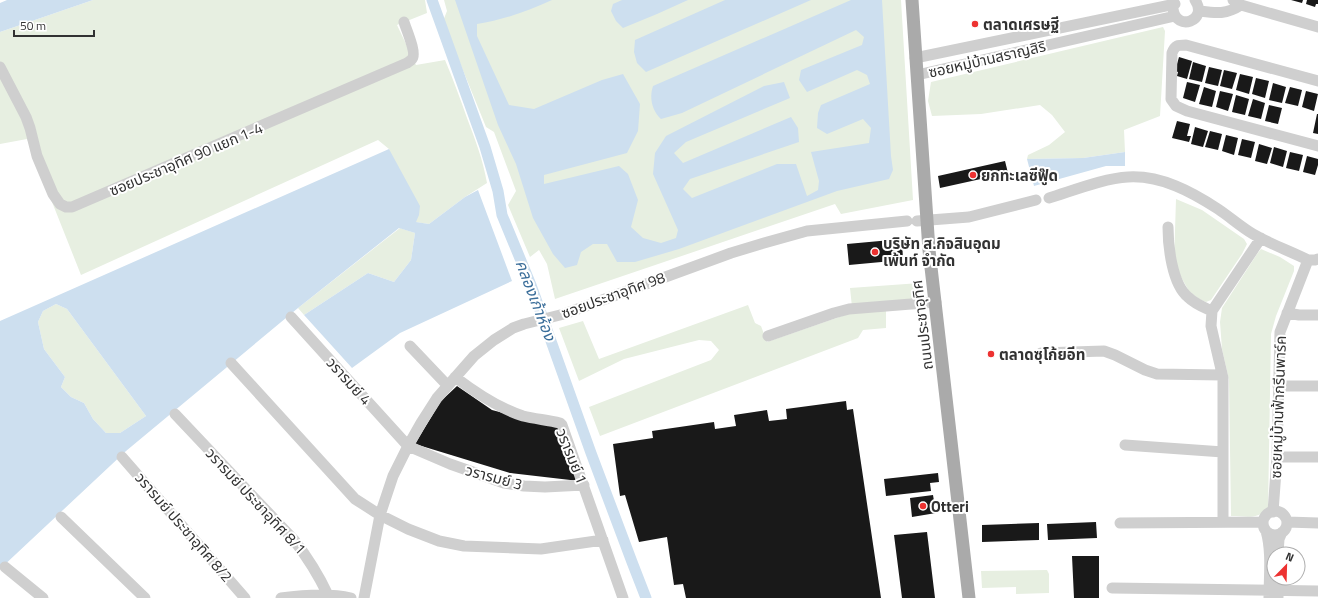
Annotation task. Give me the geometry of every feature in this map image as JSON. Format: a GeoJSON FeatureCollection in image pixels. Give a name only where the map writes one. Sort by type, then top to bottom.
{"type":"FeatureCollection","features":[{"type":"Feature","properties":{"kind":"main road","name":"ถนนประชาอุทิศ"},"geometry":{"type":"LineString","coordinates":[[912,0],[917,75],[917,221],[936,302],[969,598]]}},
{"type":"Feature","properties":{"kind":"street"},"geometry":{"type":"LineString","coordinates":[[1195,0],[1198,11],[1225,12],[1233,10],[1237,3],[1318,27]]}},
{"type":"Feature","properties":{"kind":"street","name":"ซอยหมู่บ้านสราญสิริ"},"geometry":{"type":"LineString","coordinates":[[915,58],[1176,2]]}},
{"type":"Feature","properties":{"kind":"street","name":"ซอยหมู่บ้านสราญสิริ"},"geometry":{"type":"LineString","coordinates":[[1176,2],[1173,8],[1175,16],[1180,21],[1188,22],[1195,18],[1198,11]]}},
{"type":"Feature","properties":{"kind":"street","name":"ซอยหมู่บ้านสราญสิริ"},"geometry":{"type":"LineString","coordinates":[[917,75],[1175,16]]}},
{"type":"Feature","properties":{"kind":"street","name":"ซอยประชาอุทิศ 90 แยก 1-4"},"geometry":{"type":"LineString","coordinates":[[0,67],[28,123],[37,156],[53,194],[60,204],[72,208],[407,63],[412,60],[414,56],[404,22]]}},
{"type":"Feature","properties":{"kind":"street"},"geometry":{"type":"LineString","coordinates":[[1318,81],[1186,45],[1178,45],[1174,48],[1172,53],[1171,99],[1176,106],[1186,111],[1318,146]]}},
{"type":"Feature","properties":{"kind":"street","name":"ซอยหมู่บ้านฟ้ากรีนพาร์ค"},"geometry":{"type":"LineString","coordinates":[[1049,198],[1109,180],[1128,177],[1147,177],[1186,190],[1218,209],[1253,234],[1313,259],[1287,313],[1280,332],[1277,458],[1273,512]]}},
{"type":"Feature","properties":{"kind":"street"},"geometry":{"type":"LineString","coordinates":[[917,221],[969,217],[1036,200]]}},
{"type":"Feature","properties":{"kind":"street","name":"ซอยประชาอุทิศ 98"},"geometry":{"type":"LineString","coordinates":[[364,598],[380,515],[393,476],[408,446],[437,398],[474,356],[494,340],[513,328],[524,324],[564,314],[731,253],[807,231],[917,221]]}},
{"type":"Feature","properties":{"kind":"street"},"geometry":{"type":"LineString","coordinates":[[1168,227],[1171,260],[1177,279],[1186,296],[1198,305],[1212,311]]}},
{"type":"Feature","properties":{"kind":"street"},"geometry":{"type":"LineString","coordinates":[[1223,522],[1224,452],[1222,375],[1212,326],[1212,311],[1261,238]]}},
{"type":"Feature","properties":{"kind":"street"},"geometry":{"type":"LineString","coordinates":[[768,336],[849,309],[936,302]]}},
{"type":"Feature","properties":{"kind":"street"},"geometry":{"type":"LineString","coordinates":[[1287,313],[1299,315],[1318,315]]}},
{"type":"Feature","properties":{"kind":"street","name":"วรารมย์ 4"},"geometry":{"type":"LineString","coordinates":[[291,317],[408,446]]}},
{"type":"Feature","properties":{"kind":"street"},"geometry":{"type":"LineString","coordinates":[[410,346],[452,382]]}},
{"type":"Feature","properties":{"kind":"street"},"geometry":{"type":"LineString","coordinates":[[1041,353],[1104,351],[1157,374],[1222,375]]}},
{"type":"Feature","properties":{"kind":"street"},"geometry":{"type":"LineString","coordinates":[[231,363],[355,499],[380,515],[408,529],[439,541],[464,546],[541,549],[603,540]]}},
{"type":"Feature","properties":{"kind":"street","name":"วรารมย์ 1"},"geometry":{"type":"LineString","coordinates":[[452,382],[505,409],[534,419],[560,423],[584,485],[624,598]]}},
{"type":"Feature","properties":{"kind":"street"},"geometry":{"type":"LineString","coordinates":[[1278,386],[1318,386]]}},
{"type":"Feature","properties":{"kind":"street","name":"วรารมย์ ประชาอุทิศ 8/1"},"geometry":{"type":"LineString","coordinates":[[175,414],[294,540],[309,558],[328,595]]}},
{"type":"Feature","properties":{"kind":"street"},"geometry":{"type":"LineString","coordinates":[[1125,445],[1224,452]]}},
{"type":"Feature","properties":{"kind":"street","name":"วรารมย์ 3"},"geometry":{"type":"LineString","coordinates":[[408,446],[450,464],[504,482],[524,486],[545,487],[584,485]]}},
{"type":"Feature","properties":{"kind":"street","name":"วรารมย์ ประชาอุทิศ 8/2"},"geometry":{"type":"LineString","coordinates":[[122,457],[245,598]]}},
{"type":"Feature","properties":{"kind":"street"},"geometry":{"type":"LineString","coordinates":[[1277,458],[1318,457]]}},
{"type":"Feature","properties":{"kind":"street"},"geometry":{"type":"LineString","coordinates":[[1274,594],[1268,537],[1265,526],[1267,515],[1273,512],[1281,513],[1284,516],[1284,527],[1279,539],[1279,546]]}},
{"type":"Feature","properties":{"kind":"street"},"geometry":{"type":"LineString","coordinates":[[61,517],[145,598]]}},
{"type":"Feature","properties":{"kind":"street"},"geometry":{"type":"LineString","coordinates":[[1120,523],[1223,522],[1265,526],[1271,534],[1275,535],[1284,527],[1318,523]]}},
{"type":"Feature","properties":{"kind":"street"},"geometry":{"type":"LineString","coordinates":[[5,567],[42,598]]}},
{"type":"Feature","properties":{"kind":"street"},"geometry":{"type":"LineString","coordinates":[[1112,588],[1274,594],[1318,592]]}},
{"type":"Feature","properties":{"kind":"street"},"geometry":{"type":"LineString","coordinates":[[281,598],[328,595],[351,598]]}},
{"type":"Feature","properties":{"kind":"shaded area"},"geometry":{"type":"Polygon","coordinates":[[[93,0],[425,0],[427,13],[397,25],[416,65],[445,60],[476,142],[487,183],[465,197],[429,224],[415,222],[389,149],[378,140],[81,275],[27,139],[0,144],[0,32],[93,0]]]}},
{"type":"Feature","properties":{"kind":"shaded area"},"geometry":{"type":"Polygon","coordinates":[[[444,0],[901,0],[913,200],[841,214],[835,204],[555,299],[547,264],[539,250],[530,257],[508,205],[516,191],[494,132],[486,127],[443,21],[447,11],[444,0]]]}},
{"type":"Feature","properties":{"kind":"shaded area"},"geometry":{"type":"Polygon","coordinates":[[[1163,27],[1165,31],[1160,116],[1124,130],[1125,152],[1083,158],[1027,159],[1028,155],[1049,145],[1065,132],[1052,115],[1040,105],[981,114],[932,116],[928,101],[931,82],[1163,27]]]}},
{"type":"Feature","properties":{"kind":"shaded area"},"geometry":{"type":"Polygon","coordinates":[[[1176,199],[1202,210],[1244,239],[1247,244],[1242,254],[1211,300],[1206,302],[1199,299],[1189,291],[1174,263],[1176,199]]]}},
{"type":"Feature","properties":{"kind":"shaded area"},"geometry":{"type":"Polygon","coordinates":[[[400,228],[415,233],[411,260],[394,282],[368,273],[304,315],[298,308],[400,228]]]}},
{"type":"Feature","properties":{"kind":"shaded area"},"geometry":{"type":"Polygon","coordinates":[[[1261,249],[1280,257],[1294,266],[1294,271],[1276,316],[1271,334],[1268,509],[1255,516],[1231,516],[1229,380],[1222,349],[1220,322],[1222,308],[1261,249]]]}},
{"type":"Feature","properties":{"kind":"shaded area"},"geometry":{"type":"Polygon","coordinates":[[[920,283],[921,300],[852,307],[850,288],[920,283]]]}},
{"type":"Feature","properties":{"kind":"shaded area"},"geometry":{"type":"Polygon","coordinates":[[[56,304],[67,309],[146,416],[120,433],[106,433],[93,419],[84,403],[71,397],[61,387],[65,377],[44,349],[38,322],[43,311],[56,304]]]}},
{"type":"Feature","properties":{"kind":"shaded area"},"geometry":{"type":"Polygon","coordinates":[[[748,305],[755,323],[761,326],[767,342],[848,314],[886,310],[886,328],[863,330],[858,338],[600,436],[589,407],[711,360],[719,350],[711,341],[699,340],[624,359],[579,381],[559,328],[583,321],[599,359],[748,305]]]}},
{"type":"Feature","properties":{"kind":"shaded area"},"geometry":{"type":"Polygon","coordinates":[[[1047,570],[1049,574],[1049,593],[1016,594],[1016,587],[982,588],[981,571],[1047,570]]]}},
{"type":"Feature","properties":{"kind":"water"},"geometry":{"type":"Polygon","coordinates":[[[7,0],[93,0],[0,32],[0,3],[7,0]]]}},
{"type":"Feature","properties":{"kind":"water"},"geometry":{"type":"Polygon","coordinates":[[[455,0],[552,0],[515,15],[477,24],[477,36],[509,105],[534,109],[602,80],[623,74],[640,104],[638,131],[627,153],[544,175],[544,184],[619,166],[628,174],[638,200],[631,227],[643,238],[661,243],[676,238],[678,230],[653,174],[655,153],[666,136],[764,86],[784,82],[790,98],[686,142],[674,153],[683,163],[791,117],[798,128],[799,142],[690,179],[683,189],[692,198],[777,164],[796,164],[807,196],[818,190],[819,181],[811,152],[869,143],[871,128],[863,119],[827,134],[817,128],[818,113],[821,105],[870,84],[867,75],[857,70],[807,92],[799,80],[801,70],[862,45],[864,37],[856,30],[682,113],[661,119],[655,112],[651,100],[653,86],[851,0],[882,0],[893,170],[889,179],[837,191],[679,249],[635,262],[617,262],[607,244],[593,244],[581,252],[577,265],[565,268],[553,254],[533,218],[516,164],[498,125],[455,0]]]}},
{"type":"Feature","properties":{"kind":"water"},"geometry":{"type":"Polygon","coordinates":[[[622,0],[688,0],[623,28],[616,21],[611,11],[613,4],[622,0]]]}},
{"type":"Feature","properties":{"kind":"water"},"geometry":{"type":"Polygon","coordinates":[[[725,0],[811,0],[646,72],[637,63],[634,52],[635,40],[725,0]]]}},
{"type":"Feature","properties":{"kind":"water"},"geometry":{"type":"Polygon","coordinates":[[[389,149],[420,206],[419,215],[416,222],[429,224],[465,197],[478,190],[512,281],[400,333],[352,368],[304,315],[368,273],[394,282],[411,260],[415,233],[399,228],[298,308],[126,451],[0,569],[0,321],[389,149]],[[56,304],[43,311],[38,322],[44,349],[65,377],[61,387],[71,397],[84,403],[93,419],[106,433],[120,433],[146,416],[67,309],[56,304]]]}},
{"type":"Feature","properties":{"kind":"water"},"geometry":{"type":"Polygon","coordinates":[[[1125,152],[1125,166],[1106,166],[1034,186],[1027,159],[1083,158],[1125,152]]]}},
{"type":"Feature","properties":{"kind":"building"},"geometry":{"type":"Polygon","coordinates":[[[1291,0],[1303,0],[1302,3],[1291,0]]]}},
{"type":"Feature","properties":{"kind":"building"},"geometry":{"type":"Polygon","coordinates":[[[1307,0],[1318,0],[1318,4],[1316,4],[1315,7],[1306,4],[1307,0]]]}},
{"type":"Feature","properties":{"kind":"building"},"geometry":{"type":"Polygon","coordinates":[[[1179,57],[1192,61],[1187,79],[1177,76],[1178,72],[1175,71],[1179,57]]]}},
{"type":"Feature","properties":{"kind":"building"},"geometry":{"type":"Polygon","coordinates":[[[1193,62],[1206,66],[1202,82],[1189,79],[1193,62]]]}},
{"type":"Feature","properties":{"kind":"building"},"geometry":{"type":"Polygon","coordinates":[[[1209,67],[1222,70],[1218,86],[1205,83],[1209,67]]]}},
{"type":"Feature","properties":{"kind":"building"},"geometry":{"type":"Polygon","coordinates":[[[1224,70],[1237,73],[1232,89],[1220,86],[1224,70]]]}},
{"type":"Feature","properties":{"kind":"building"},"geometry":{"type":"Polygon","coordinates":[[[1240,74],[1253,77],[1249,94],[1236,90],[1240,74]]]}},
{"type":"Feature","properties":{"kind":"building"},"geometry":{"type":"Polygon","coordinates":[[[1256,78],[1269,81],[1265,98],[1252,94],[1256,78]]]}},
{"type":"Feature","properties":{"kind":"building"},"geometry":{"type":"Polygon","coordinates":[[[1187,82],[1200,85],[1195,102],[1183,98],[1187,82]]]}},
{"type":"Feature","properties":{"kind":"building"},"geometry":{"type":"Polygon","coordinates":[[[1273,83],[1286,87],[1282,103],[1269,100],[1273,83]]]}},
{"type":"Feature","properties":{"kind":"building"},"geometry":{"type":"Polygon","coordinates":[[[1204,87],[1216,91],[1212,107],[1199,104],[1204,87]]]}},
{"type":"Feature","properties":{"kind":"building"},"geometry":{"type":"Polygon","coordinates":[[[1290,87],[1302,90],[1298,106],[1285,103],[1290,87]]]}},
{"type":"Feature","properties":{"kind":"building"},"geometry":{"type":"Polygon","coordinates":[[[1220,91],[1233,94],[1228,111],[1216,107],[1220,91]]]}},
{"type":"Feature","properties":{"kind":"building"},"geometry":{"type":"Polygon","coordinates":[[[1306,91],[1318,94],[1314,111],[1302,107],[1306,91]]]}},
{"type":"Feature","properties":{"kind":"building"},"geometry":{"type":"Polygon","coordinates":[[[1236,95],[1249,99],[1245,115],[1232,112],[1236,95]]]}},
{"type":"Feature","properties":{"kind":"building"},"geometry":{"type":"Polygon","coordinates":[[[1253,99],[1265,103],[1261,119],[1248,116],[1253,99]]]}},
{"type":"Feature","properties":{"kind":"building"},"geometry":{"type":"Polygon","coordinates":[[[1269,105],[1282,108],[1278,124],[1265,121],[1269,105]]]}},
{"type":"Feature","properties":{"kind":"building"},"geometry":{"type":"Polygon","coordinates":[[[1318,114],[1318,134],[1313,133],[1318,114]]]}},
{"type":"Feature","properties":{"kind":"building"},"geometry":{"type":"Polygon","coordinates":[[[1177,121],[1190,124],[1187,136],[1191,136],[1189,142],[1172,138],[1177,121]]]}},
{"type":"Feature","properties":{"kind":"building"},"geometry":{"type":"Polygon","coordinates":[[[1195,127],[1208,131],[1203,147],[1191,144],[1195,127]]]}},
{"type":"Feature","properties":{"kind":"building"},"geometry":{"type":"Polygon","coordinates":[[[1210,131],[1222,134],[1218,150],[1205,147],[1210,131]]]}},
{"type":"Feature","properties":{"kind":"building"},"geometry":{"type":"Polygon","coordinates":[[[1226,135],[1238,138],[1234,155],[1222,151],[1226,135]]]}},
{"type":"Feature","properties":{"kind":"building"},"geometry":{"type":"Polygon","coordinates":[[[1242,139],[1255,142],[1251,158],[1238,155],[1242,139]]]}},
{"type":"Feature","properties":{"kind":"building"},"geometry":{"type":"Polygon","coordinates":[[[1259,144],[1272,148],[1267,164],[1255,161],[1259,144]]]}},
{"type":"Feature","properties":{"kind":"building"},"geometry":{"type":"Polygon","coordinates":[[[1274,147],[1287,151],[1283,167],[1270,163],[1274,147]]]}},
{"type":"Feature","properties":{"kind":"building"},"geometry":{"type":"Polygon","coordinates":[[[1290,152],[1303,155],[1299,171],[1286,168],[1290,152]]]}},
{"type":"Feature","properties":{"kind":"building"},"geometry":{"type":"Polygon","coordinates":[[[1307,156],[1318,159],[1315,175],[1303,172],[1307,156]]]}},
{"type":"Feature","properties":{"kind":"building","name":"ยกทะเลซีฟู๊ด"},"geometry":{"type":"Polygon","coordinates":[[[1005,161],[1008,173],[940,188],[938,176],[1005,161]]]}},
{"type":"Feature","properties":{"kind":"building","name":"บริษัท ส.กิจสินอุดม เพ้นท์ จำกัด"},"geometry":{"type":"Polygon","coordinates":[[[902,239],[903,260],[849,265],[847,244],[902,239]]]}},
{"type":"Feature","properties":{"kind":"building"},"geometry":{"type":"Polygon","coordinates":[[[457,386],[492,410],[558,427],[579,481],[510,473],[415,444],[441,401],[457,386]]]}},
{"type":"Feature","properties":{"kind":"building"},"geometry":{"type":"Polygon","coordinates":[[[846,401],[847,410],[853,409],[881,598],[686,598],[683,584],[674,585],[667,537],[639,542],[625,495],[620,496],[613,444],[653,438],[652,431],[714,422],[715,429],[736,426],[734,415],[767,410],[769,421],[787,419],[786,409],[846,401]]]}},
{"type":"Feature","properties":{"kind":"building"},"geometry":{"type":"Polygon","coordinates":[[[938,473],[939,482],[930,483],[931,491],[886,496],[884,479],[938,473]]]}},
{"type":"Feature","properties":{"kind":"building","name":"Otteri"},"geometry":{"type":"Polygon","coordinates":[[[933,495],[936,513],[912,517],[910,498],[933,495]]]}},
{"type":"Feature","properties":{"kind":"building"},"geometry":{"type":"Polygon","coordinates":[[[1096,522],[1097,538],[1048,540],[1047,524],[1096,522]]]}},
{"type":"Feature","properties":{"kind":"building"},"geometry":{"type":"Polygon","coordinates":[[[1039,523],[1039,540],[982,542],[982,525],[1039,523]]]}},
{"type":"Feature","properties":{"kind":"building"},"geometry":{"type":"Polygon","coordinates":[[[927,532],[935,598],[902,598],[894,535],[927,532]]]}},
{"type":"Feature","properties":{"kind":"building"},"geometry":{"type":"Polygon","coordinates":[[[1072,556],[1099,556],[1099,598],[1074,598],[1072,556]]]}},
{"type":"Feature","properties":{"kind":"waterway","name":"คลองเก้าห้อง"},"geometry":{"type":"LineString","coordinates":[[432,0],[485,147],[498,191],[502,215],[531,285],[591,453],[646,598]]}},
{"type":"Feature","properties":{"kind":"place","name":"ตลาดเศรษฐี"},"geometry":{"type":"Point","coordinates":[975,24]}},
{"type":"Feature","properties":{"kind":"place","name":"ยกทะเลซีฟู๊ด"},"geometry":{"type":"Point","coordinates":[973,175]}},
{"type":"Feature","properties":{"kind":"place","name":"บริษัท ส.กิจสินอุดม เพ้นท์ จำกัด"},"geometry":{"type":"Point","coordinates":[875,252]}},
{"type":"Feature","properties":{"kind":"place","name":"ตลาดซุโก้ยอีท"},"geometry":{"type":"Point","coordinates":[991,354]}},
{"type":"Feature","properties":{"kind":"place","name":"Otteri"},"geometry":{"type":"Point","coordinates":[923,506]}}]}
